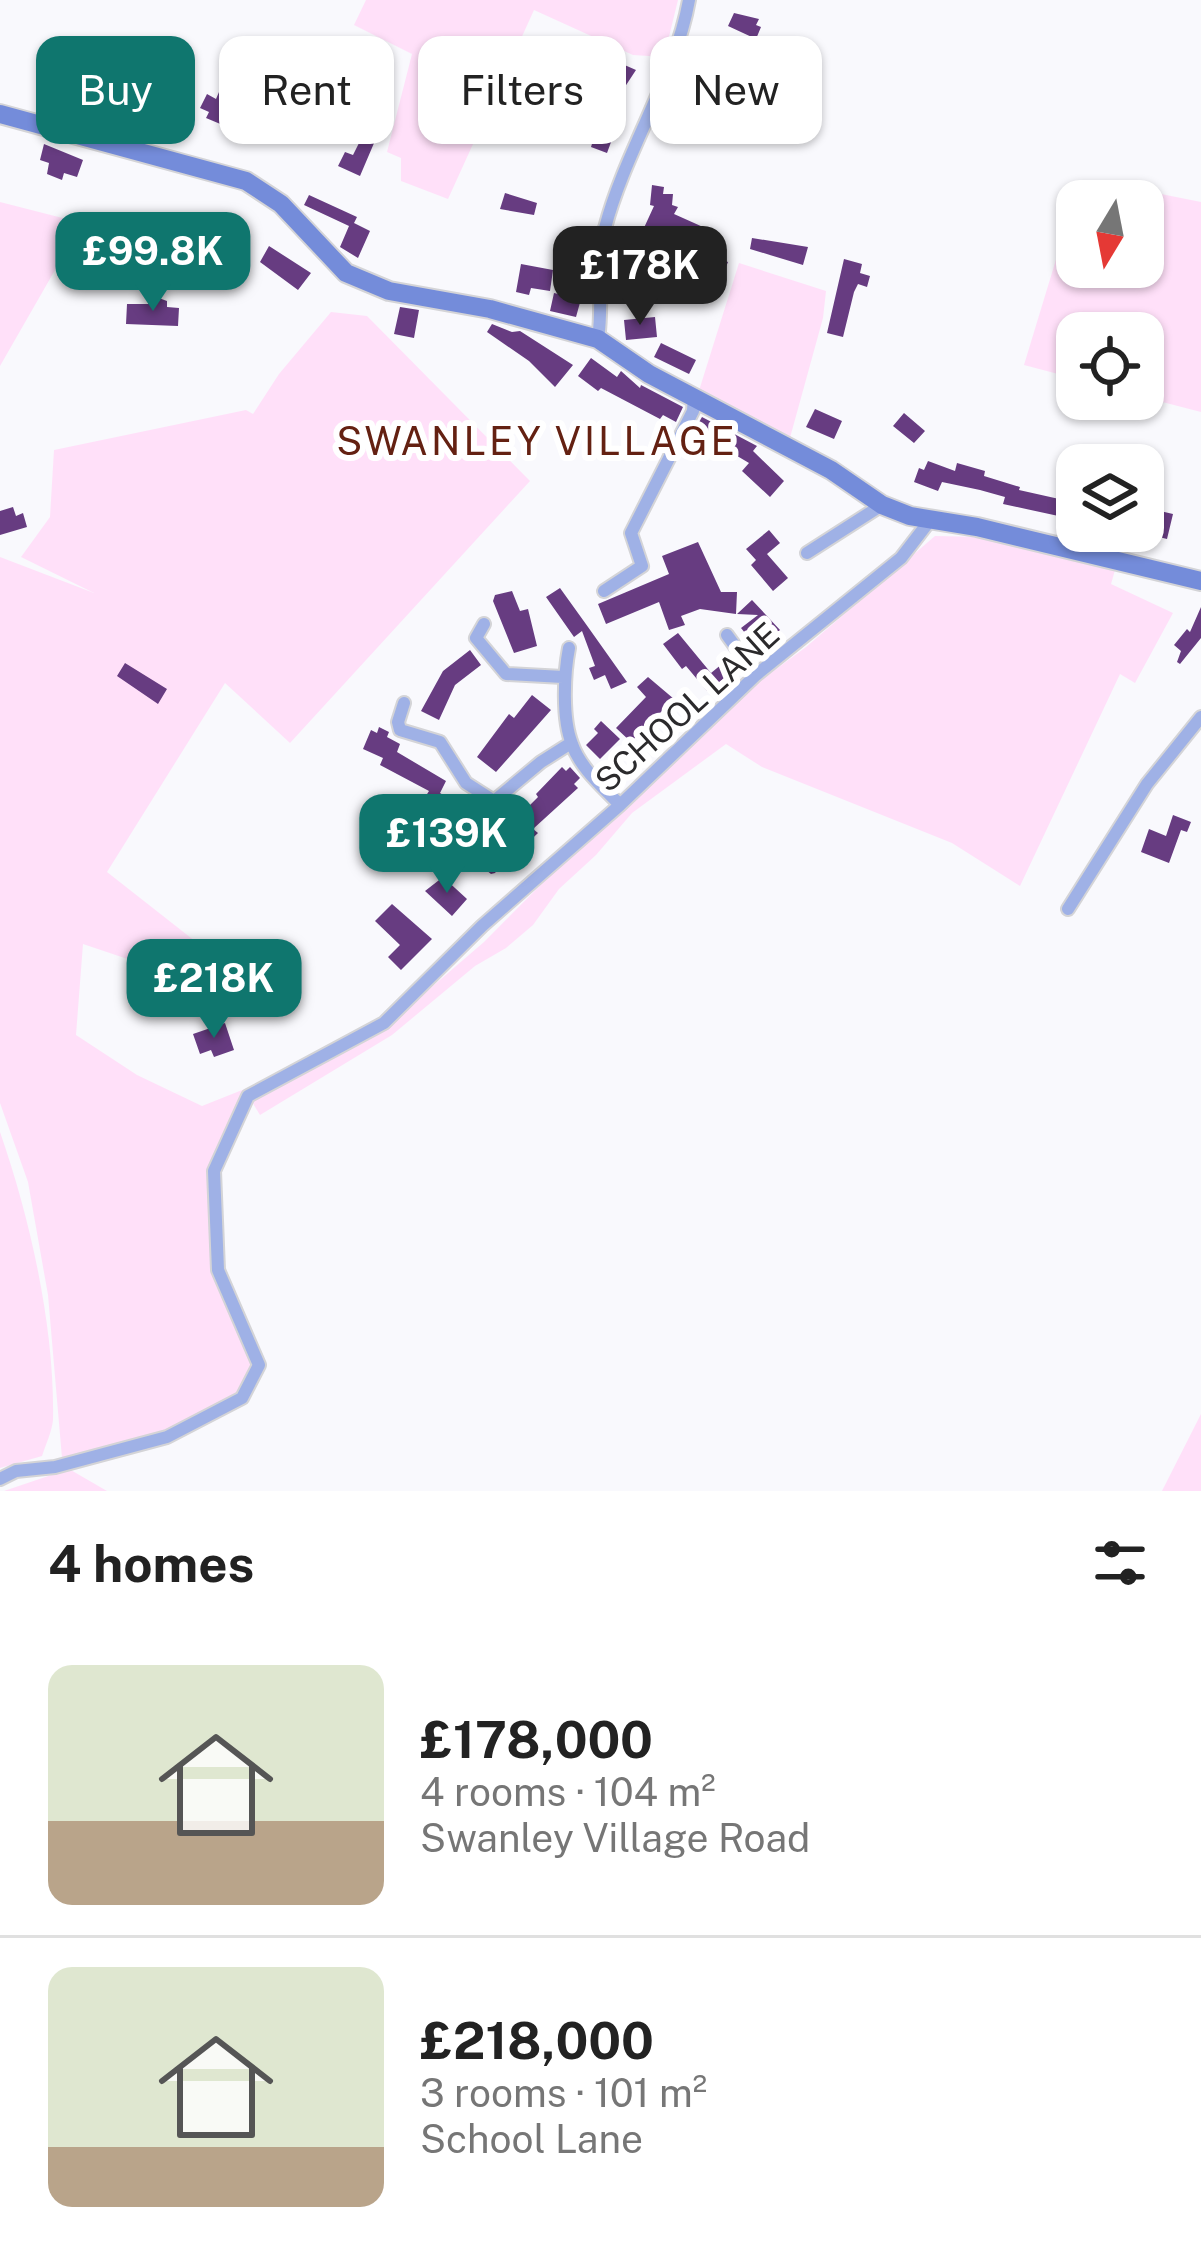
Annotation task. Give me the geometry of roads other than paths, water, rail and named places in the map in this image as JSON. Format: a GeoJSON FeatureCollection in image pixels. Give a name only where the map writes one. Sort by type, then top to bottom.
{"type":"FeatureCollection","features":[{"type":"Feature","properties":{"kind":"street"},"geometry":{"type":"LineString","coordinates":[[598,339],[603,232],[629,156],[684,31],[689,0]]}},
{"type":"Feature","properties":{"kind":"street"},"geometry":{"type":"LineString","coordinates":[[0,113],[246,182],[281,204],[346,273],[388,291],[490,309],[598,339],[650,374],[817,461],[882,505],[1201,581]]}},
{"type":"Feature","properties":{"kind":"street"},"geometry":{"type":"LineString","coordinates":[[604,591],[642,566],[631,532],[693,411],[694,395]]}},
{"type":"Feature","properties":{"kind":"street"},"geometry":{"type":"LineString","coordinates":[[807,553],[882,505]]}},
{"type":"Feature","properties":{"kind":"street","name":"SCHOOL LANE"},"geometry":{"type":"LineString","coordinates":[[0,1479],[16,1471],[55,1467],[166,1437],[242,1398],[259,1365],[218,1270],[214,1171],[248,1096],[384,1023],[482,926],[620,805],[756,675],[901,558],[931,519]]}},
{"type":"Feature","properties":{"kind":"street"},"geometry":{"type":"LineString","coordinates":[[484,624],[476,638],[506,674],[563,677]]}},
{"type":"Feature","properties":{"kind":"street"},"geometry":{"type":"LineString","coordinates":[[727,634],[756,675]]}},
{"type":"Feature","properties":{"kind":"street"},"geometry":{"type":"LineString","coordinates":[[569,648],[563,677],[571,743],[590,774],[620,805]]}},
{"type":"Feature","properties":{"kind":"street"},"geometry":{"type":"LineString","coordinates":[[404,703],[400,730],[440,742],[466,783],[494,801],[571,743]]}},
{"type":"Feature","properties":{"kind":"street"},"geometry":{"type":"LineString","coordinates":[[1068,909],[1147,784],[1201,718]]}},
{"type":"Feature","properties":{"kind":"district","name":"SWANLEY VILLAGE"},"geometry":{"type":"Point","coordinates":[537,441]}}]}
